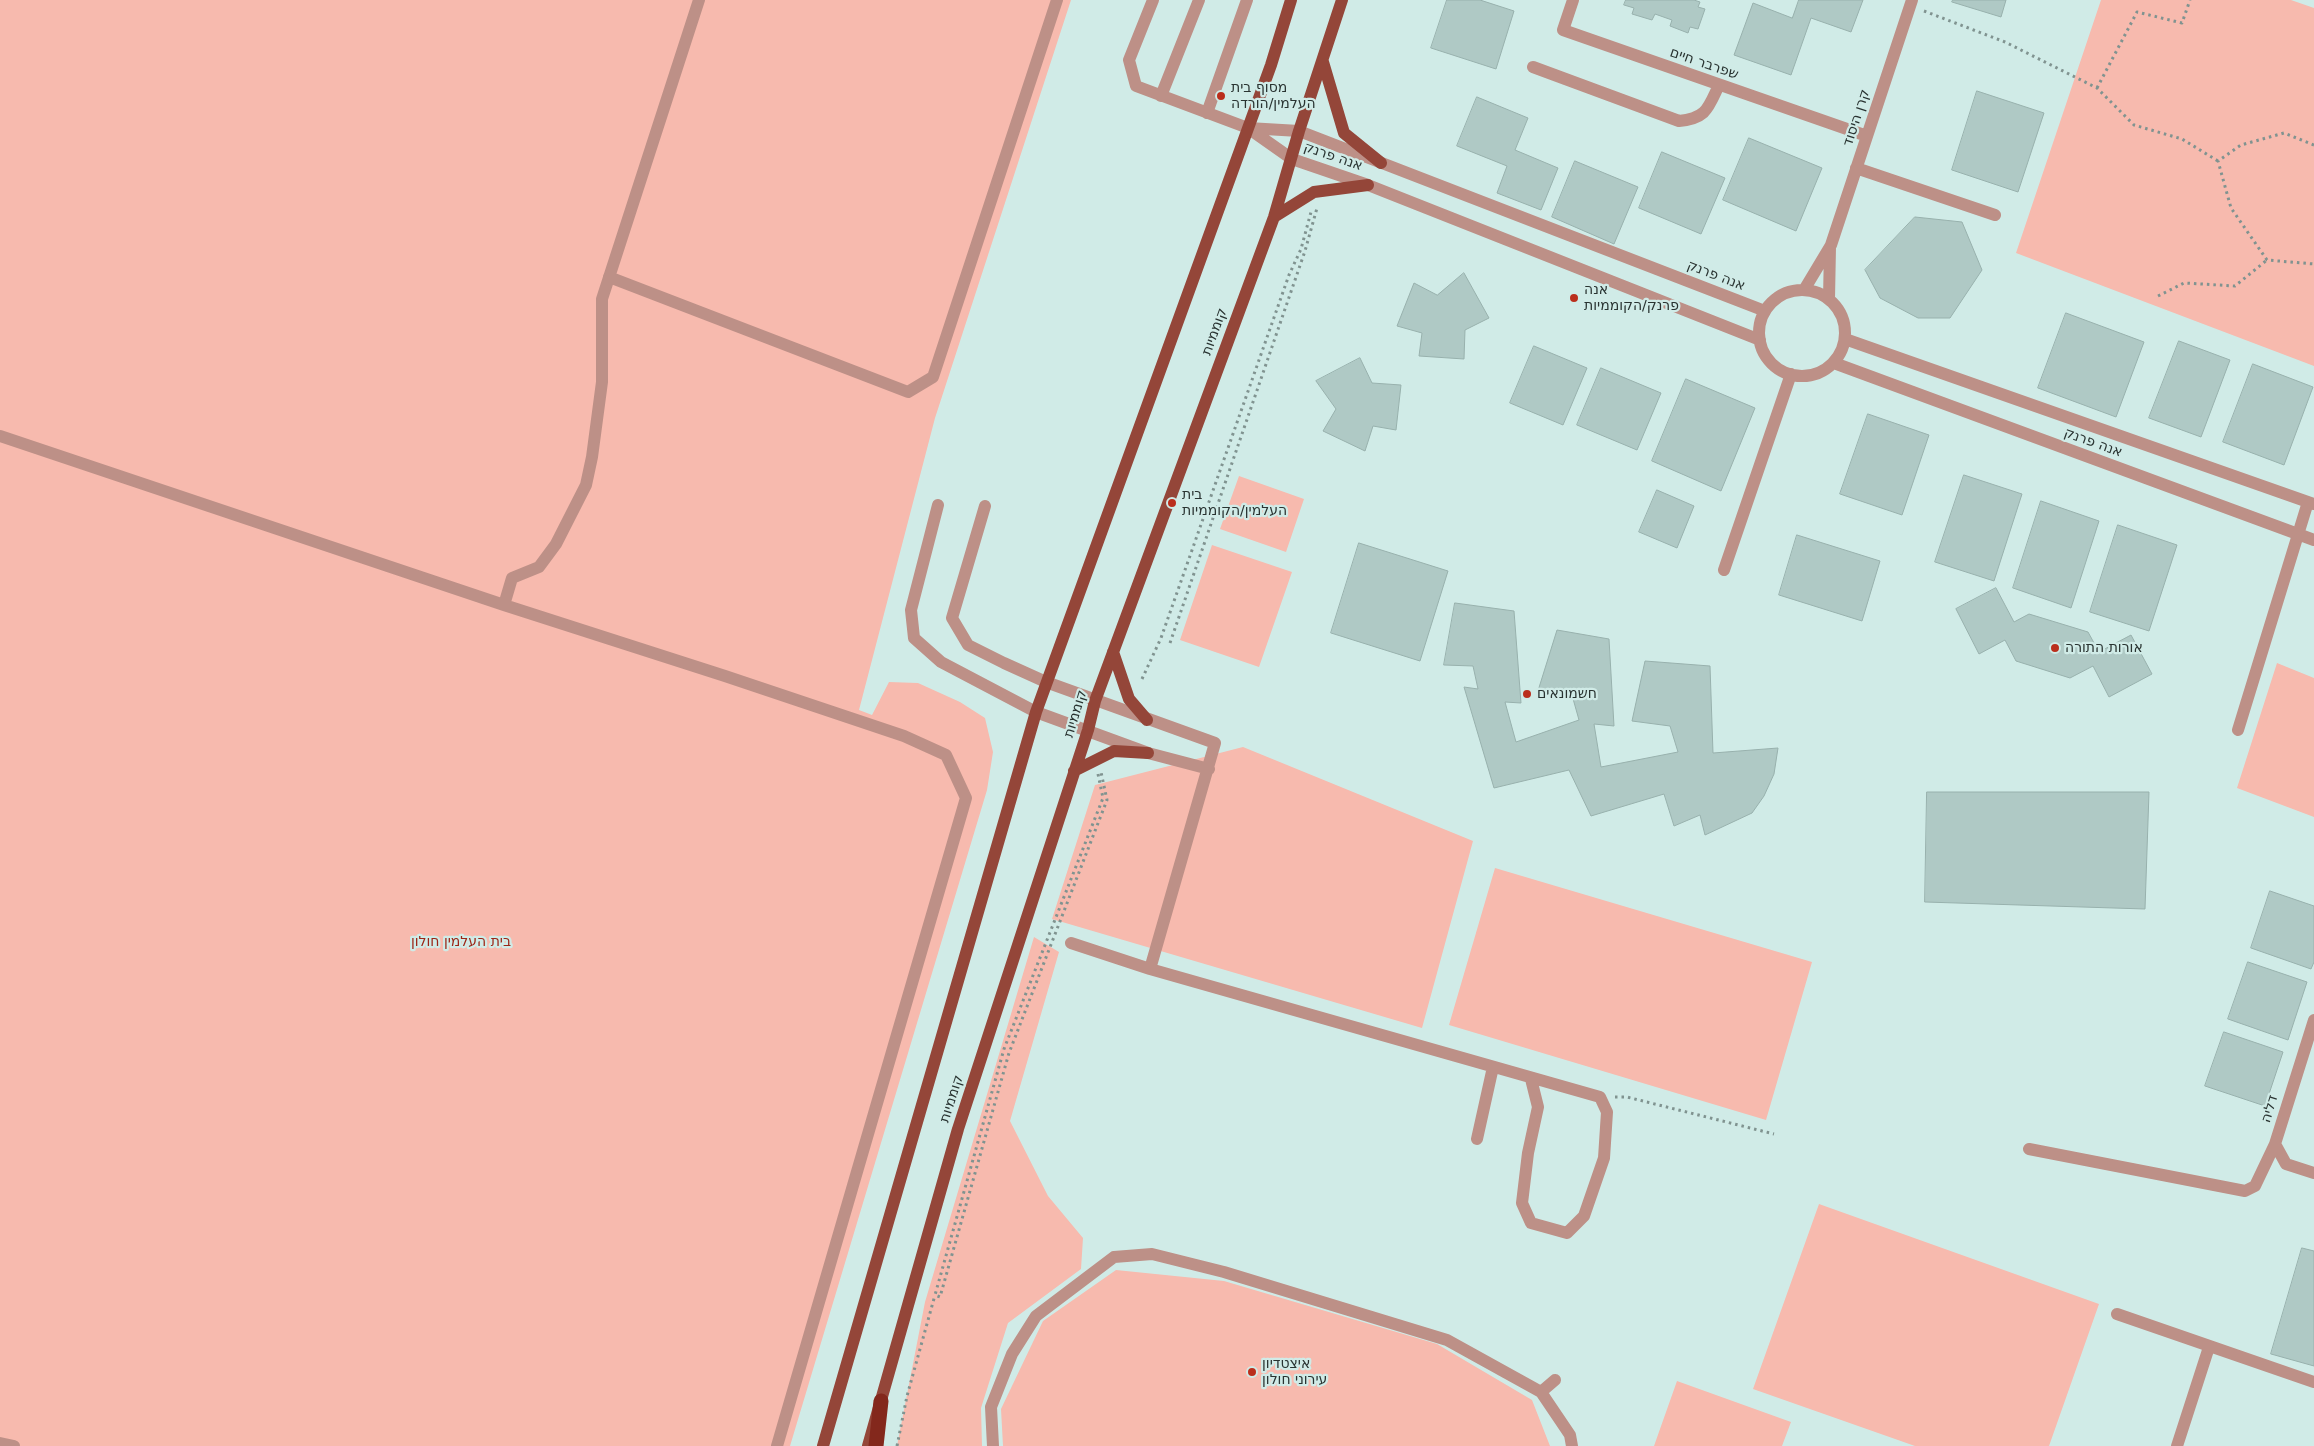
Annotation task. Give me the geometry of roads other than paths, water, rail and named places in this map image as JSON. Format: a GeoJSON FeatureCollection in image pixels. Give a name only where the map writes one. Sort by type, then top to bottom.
{"type":"FeatureCollection","features":[{"type":"Feature","properties":{"kind":"highway"},"geometry":{"type":"LineString","coordinates":[[876,1446],[880,1401]]}},
{"type":"Feature","properties":{"kind":"main road","name":"קוממיות"},"geometry":{"type":"LineString","coordinates":[[823,1446],[1036,712],[1271,65],[1291,0]]}},
{"type":"Feature","properties":{"kind":"main road","name":"קוממיות"},"geometry":{"type":"LineString","coordinates":[[868,1446],[958,1129],[1088,730],[1095,701],[1274,217],[1299,131],[1342,0]]}},
{"type":"Feature","properties":{"kind":"main road"},"geometry":{"type":"LineString","coordinates":[[1323,62],[1344,133],[1381,163]]}},
{"type":"Feature","properties":{"kind":"main road"},"geometry":{"type":"LineString","coordinates":[[1274,217],[1320,191],[1368,185]]}},
{"type":"Feature","properties":{"kind":"main road"},"geometry":{"type":"LineString","coordinates":[[1113,652],[1129,698],[1148,720]]}},
{"type":"Feature","properties":{"kind":"main road"},"geometry":{"type":"LineString","coordinates":[[1074,772],[1114,751],[1148,753]]}},
{"type":"Feature","properties":{"kind":"street"},"geometry":{"type":"LineString","coordinates":[[504,605],[512,578],[538,567],[556,544],[586,485],[592,457],[602,382],[602,299],[698,0]]}},
{"type":"Feature","properties":{"kind":"street"},"geometry":{"type":"LineString","coordinates":[[610,277],[908,392],[933,378],[1057,0]]}},
{"type":"Feature","properties":{"kind":"street"},"geometry":{"type":"LineString","coordinates":[[1153,0],[1129,60],[1136,86],[1248,128]]}},
{"type":"Feature","properties":{"kind":"street"},"geometry":{"type":"LineString","coordinates":[[1161,96],[1199,0]]}},
{"type":"Feature","properties":{"kind":"street"},"geometry":{"type":"LineString","coordinates":[[1207,113],[1247,0]]}},
{"type":"Feature","properties":{"kind":"street","name":"שפרבר חיים"},"geometry":{"type":"LineString","coordinates":[[1573,0],[1563,30],[1867,136]]}},
{"type":"Feature","properties":{"kind":"street","name":"קרן היסוד"},"geometry":{"type":"LineString","coordinates":[[1804,290],[1831,245],[1911,3]]}},
{"type":"Feature","properties":{"kind":"street"},"geometry":{"type":"LineString","coordinates":[[1532,66],[1679,121],[1694,119],[1707,111],[1719,85]]}},
{"type":"Feature","properties":{"kind":"street","name":"אנה פרנק"},"geometry":{"type":"LineString","coordinates":[[1248,128],[1299,131],[1765,311]]}},
{"type":"Feature","properties":{"kind":"street","name":"אנה פרנק"},"geometry":{"type":"LineString","coordinates":[[1248,128],[1292,159],[1368,185],[1760,340]]}},
{"type":"Feature","properties":{"kind":"street"},"geometry":{"type":"LineString","coordinates":[[1856,168],[1995,215]]}},
{"type":"Feature","properties":{"kind":"street","name":"קרן היסוד"},"geometry":{"type":"LineString","coordinates":[[1829,299],[1831,245]]}},
{"type":"Feature","properties":{"kind":"street"},"geometry":{"type":"LineString","coordinates":[[1804,290],[1816,292],[1829,299],[1839,310],[1844,324],[1845,339],[1842,350],[1834,362],[1822,372],[1808,376],[1791,374],[1774,366],[1765,354],[1760,340],[1760,325],[1765,311],[1776,299],[1789,292],[1804,290]]}},
{"type":"Feature","properties":{"kind":"street","name":"אנה פרנק"},"geometry":{"type":"LineString","coordinates":[[1845,339],[2311,503]]}},
{"type":"Feature","properties":{"kind":"street","name":"אנה פרנק"},"geometry":{"type":"LineString","coordinates":[[1834,362],[2298,536],[2314,540]]}},
{"type":"Feature","properties":{"kind":"street"},"geometry":{"type":"LineString","coordinates":[[1724,570],[1791,374]]}},
{"type":"Feature","properties":{"kind":"street"},"geometry":{"type":"LineString","coordinates":[[0,436],[504,605],[904,736],[946,755],[966,798],[777,1446]]}},
{"type":"Feature","properties":{"kind":"street"},"geometry":{"type":"LineString","coordinates":[[2238,730],[2298,536],[2311,503]]}},
{"type":"Feature","properties":{"kind":"street"},"geometry":{"type":"LineString","coordinates":[[938,505],[911,610],[914,638],[940,662],[1036,712],[1148,753],[1209,769]]}},
{"type":"Feature","properties":{"kind":"street"},"geometry":{"type":"LineString","coordinates":[[985,506],[952,618],[968,645],[1046,682],[1216,743],[1150,969]]}},
{"type":"Feature","properties":{"kind":"street"},"geometry":{"type":"LineString","coordinates":[[1071,943],[1150,969],[1531,1079],[1600,1097],[1608,1112],[1604,1158],[1584,1216],[1570,1239],[1532,1223],[1522,1203],[1528,1153],[1538,1107],[1531,1079]]}},
{"type":"Feature","properties":{"kind":"street","name":"דליה"},"geometry":{"type":"LineString","coordinates":[[2314,1020],[2312,1034],[2275,1144],[2286,1164],[2314,1173]]}},
{"type":"Feature","properties":{"kind":"street"},"geometry":{"type":"LineString","coordinates":[[1477,1139],[1493,1067]]}},
{"type":"Feature","properties":{"kind":"street"},"geometry":{"type":"LineString","coordinates":[[2029,1149],[2245,1190],[2255,1186],[2275,1144]]}},
{"type":"Feature","properties":{"kind":"street"},"geometry":{"type":"LineString","coordinates":[[993,1446],[991,1407],[1012,1354],[1036,1316],[1114,1257],[1152,1254],[1224,1272],[1447,1340],[1541,1392],[1570,1435],[1572,1446]]}},
{"type":"Feature","properties":{"kind":"street"},"geometry":{"type":"LineString","coordinates":[[2117,1314],[2314,1382]]}},
{"type":"Feature","properties":{"kind":"street"},"geometry":{"type":"LineString","coordinates":[[2177,1446],[2209,1347]]}},
{"type":"Feature","properties":{"kind":"street"},"geometry":{"type":"LineString","coordinates":[[1541,1392],[1555,1380]]}},
{"type":"Feature","properties":{"kind":"street"},"geometry":{"type":"LineString","coordinates":[[0,1443],[14,1446]]}},
{"type":"Feature","properties":{"kind":"place","name":"מסוף בית העלמין/הורדה"},"geometry":{"type":"Point","coordinates":[1221,96]}},
{"type":"Feature","properties":{"kind":"place","name":"אנה פרנק/הקוממיות"},"geometry":{"type":"Point","coordinates":[1574,298]}},
{"type":"Feature","properties":{"kind":"place","name":"בית העלמין/הקוממיות"},"geometry":{"type":"Point","coordinates":[1172,503]}},
{"type":"Feature","properties":{"kind":"place","name":"אורות התורה"},"geometry":{"type":"Point","coordinates":[2055,648]}},
{"type":"Feature","properties":{"kind":"place","name":"חשמונאים"},"geometry":{"type":"Point","coordinates":[1527,694]}},
{"type":"Feature","properties":{"kind":"place","name":"איצטדיון עירוני חולון"},"geometry":{"type":"Point","coordinates":[1252,1372]}},
{"type":"Feature","properties":{"kind":"park label","name":"בית העלמין חולון"},"geometry":{"type":"Point","coordinates":[461,942]}}]}
